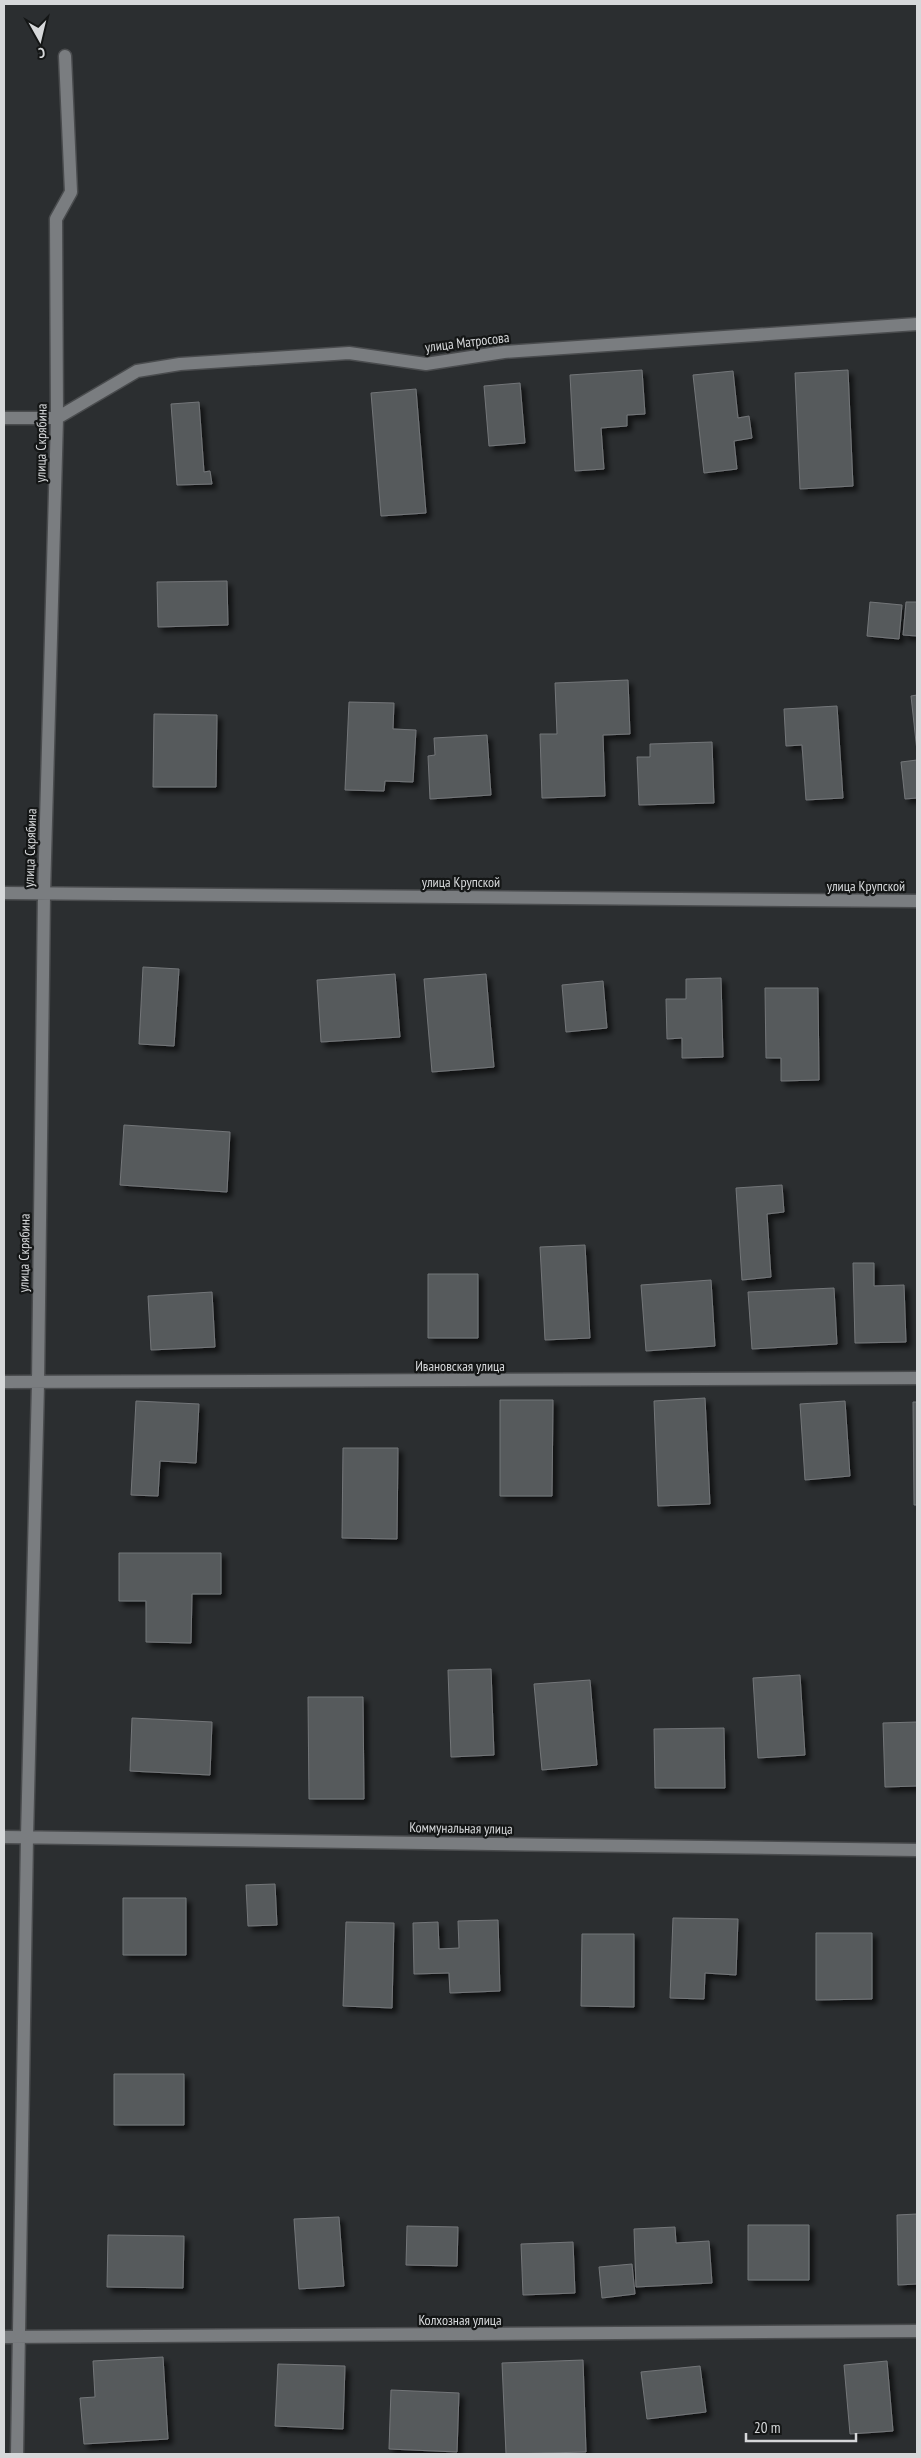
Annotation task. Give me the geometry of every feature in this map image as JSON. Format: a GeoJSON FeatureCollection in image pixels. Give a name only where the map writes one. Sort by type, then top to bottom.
{"type":"FeatureCollection","features":[{"type":"Feature","properties":{"kind":"street","name":"улица Скрябина"},"geometry":{"type":"LineString","coordinates":[[17,2454],[27,1838],[38,1384],[44,894],[57,418],[56,219],[71,192],[65,56]]}},
{"type":"Feature","properties":{"kind":"street","name":"улица Матросова"},"geometry":{"type":"LineString","coordinates":[[57,418],[137,371],[180,364],[349,353],[426,364],[504,352],[917,324]]}},
{"type":"Feature","properties":{"kind":"street"},"geometry":{"type":"LineString","coordinates":[[4,418],[57,418]]}},
{"type":"Feature","properties":{"kind":"street","name":"улица Крупской"},"geometry":{"type":"LineString","coordinates":[[4,893],[917,901]]}},
{"type":"Feature","properties":{"kind":"street","name":"Ивановская улица"},"geometry":{"type":"LineString","coordinates":[[4,1382],[38,1384],[917,1378]]}},
{"type":"Feature","properties":{"kind":"street","name":"Коммунальная улица"},"geometry":{"type":"LineString","coordinates":[[4,1837],[917,1850]]}},
{"type":"Feature","properties":{"kind":"street","name":"Колхозная улица"},"geometry":{"type":"LineString","coordinates":[[4,2337],[917,2331]]}},
{"type":"Feature","properties":{"kind":"building"},"geometry":{"type":"Polygon","coordinates":[[[642,370],[645,414],[627,415],[627,426],[601,428],[604,469],[575,471],[570,375],[642,370]]]}},
{"type":"Feature","properties":{"kind":"building"},"geometry":{"type":"Polygon","coordinates":[[[848,370],[853,486],[800,489],[795,373],[848,370]]]}},
{"type":"Feature","properties":{"kind":"building"},"geometry":{"type":"Polygon","coordinates":[[[733,371],[738,418],[749,416],[752,438],[734,441],[737,469],[704,473],[693,375],[733,371]]]}},
{"type":"Feature","properties":{"kind":"building"},"geometry":{"type":"Polygon","coordinates":[[[520,383],[525,443],[489,446],[484,386],[520,383]]]}},
{"type":"Feature","properties":{"kind":"building"},"geometry":{"type":"Polygon","coordinates":[[[416,389],[426,513],[381,516],[371,393],[416,389]]]}},
{"type":"Feature","properties":{"kind":"building"},"geometry":{"type":"Polygon","coordinates":[[[199,402],[204,472],[210,471],[212,484],[177,485],[171,404],[199,402]]]}},
{"type":"Feature","properties":{"kind":"building"},"geometry":{"type":"Polygon","coordinates":[[[227,581],[228,625],[158,627],[157,582],[227,581]]]}},
{"type":"Feature","properties":{"kind":"building"},"geometry":{"type":"Polygon","coordinates":[[[870,602],[902,605],[899,639],[867,636],[870,602]]]}},
{"type":"Feature","properties":{"kind":"building"},"geometry":{"type":"Polygon","coordinates":[[[906,602],[917,602],[917,636],[903,635],[906,602]]]}},
{"type":"Feature","properties":{"kind":"building"},"geometry":{"type":"Polygon","coordinates":[[[628,680],[630,734],[603,735],[605,796],[542,798],[540,734],[557,734],[555,683],[628,680]]]}},
{"type":"Feature","properties":{"kind":"building"},"geometry":{"type":"Polygon","coordinates":[[[917,695],[917,751],[911,696],[917,695]]]}},
{"type":"Feature","properties":{"kind":"building"},"geometry":{"type":"Polygon","coordinates":[[[349,702],[394,703],[393,729],[416,730],[413,782],[385,781],[384,791],[345,790],[349,702]]]}},
{"type":"Feature","properties":{"kind":"building"},"geometry":{"type":"Polygon","coordinates":[[[837,706],[843,798],[806,800],[802,745],[786,746],[784,709],[837,706]]]}},
{"type":"Feature","properties":{"kind":"building"},"geometry":{"type":"Polygon","coordinates":[[[154,714],[217,715],[216,787],[153,787],[154,714]]]}},
{"type":"Feature","properties":{"kind":"building"},"geometry":{"type":"Polygon","coordinates":[[[487,735],[491,795],[430,799],[428,756],[435,755],[434,738],[487,735]]]}},
{"type":"Feature","properties":{"kind":"building"},"geometry":{"type":"Polygon","coordinates":[[[712,742],[714,803],[639,805],[637,757],[650,757],[650,744],[712,742]]]}},
{"type":"Feature","properties":{"kind":"building"},"geometry":{"type":"Polygon","coordinates":[[[917,760],[917,798],[905,799],[901,762],[917,760]]]}},
{"type":"Feature","properties":{"kind":"building"},"geometry":{"type":"Polygon","coordinates":[[[143,967],[179,969],[174,1046],[139,1044],[143,967]]]}},
{"type":"Feature","properties":{"kind":"building"},"geometry":{"type":"Polygon","coordinates":[[[395,974],[400,1037],[321,1042],[317,980],[395,974]]]}},
{"type":"Feature","properties":{"kind":"building"},"geometry":{"type":"Polygon","coordinates":[[[486,974],[494,1067],[432,1072],[424,979],[486,974]]]}},
{"type":"Feature","properties":{"kind":"building"},"geometry":{"type":"Polygon","coordinates":[[[721,978],[723,1057],[682,1058],[682,1038],[667,1039],[666,999],[686,999],[686,979],[721,978]]]}},
{"type":"Feature","properties":{"kind":"building"},"geometry":{"type":"Polygon","coordinates":[[[603,981],[607,1028],[566,1032],[562,985],[603,981]]]}},
{"type":"Feature","properties":{"kind":"building"},"geometry":{"type":"Polygon","coordinates":[[[765,988],[818,988],[819,1080],[781,1081],[781,1058],[766,1058],[765,988]]]}},
{"type":"Feature","properties":{"kind":"building"},"geometry":{"type":"Polygon","coordinates":[[[124,1125],[230,1132],[227,1192],[120,1185],[124,1125]]]}},
{"type":"Feature","properties":{"kind":"building"},"geometry":{"type":"Polygon","coordinates":[[[782,1185],[784,1212],[767,1214],[771,1277],[742,1280],[736,1188],[782,1185]]]}},
{"type":"Feature","properties":{"kind":"building"},"geometry":{"type":"Polygon","coordinates":[[[585,1245],[590,1338],[545,1340],[540,1247],[585,1245]]]}},
{"type":"Feature","properties":{"kind":"building"},"geometry":{"type":"Polygon","coordinates":[[[853,1263],[874,1263],[874,1286],[904,1285],[906,1342],[855,1343],[853,1263]]]}},
{"type":"Feature","properties":{"kind":"building"},"geometry":{"type":"Polygon","coordinates":[[[428,1274],[478,1274],[478,1338],[428,1338],[428,1274]]]}},
{"type":"Feature","properties":{"kind":"building"},"geometry":{"type":"Polygon","coordinates":[[[711,1280],[715,1346],[646,1351],[641,1285],[711,1280]]]}},
{"type":"Feature","properties":{"kind":"building"},"geometry":{"type":"Polygon","coordinates":[[[834,1288],[837,1344],[752,1349],[748,1292],[834,1288]]]}},
{"type":"Feature","properties":{"kind":"building"},"geometry":{"type":"Polygon","coordinates":[[[212,1292],[215,1347],[151,1350],[148,1296],[212,1292]]]}},
{"type":"Feature","properties":{"kind":"building"},"geometry":{"type":"Polygon","coordinates":[[[705,1398],[710,1504],[658,1506],[654,1401],[705,1398]]]}},
{"type":"Feature","properties":{"kind":"building"},"geometry":{"type":"Polygon","coordinates":[[[500,1400],[553,1400],[552,1496],[500,1496],[500,1400]]]}},
{"type":"Feature","properties":{"kind":"building"},"geometry":{"type":"Polygon","coordinates":[[[136,1401],[199,1404],[196,1463],[160,1461],[158,1496],[131,1495],[136,1401]]]}},
{"type":"Feature","properties":{"kind":"building"},"geometry":{"type":"Polygon","coordinates":[[[845,1401],[850,1476],[805,1480],[800,1404],[845,1401]]]}},
{"type":"Feature","properties":{"kind":"building"},"geometry":{"type":"Polygon","coordinates":[[[913,1402],[917,1402],[917,1505],[914,1505],[913,1402]]]}},
{"type":"Feature","properties":{"kind":"building"},"geometry":{"type":"Polygon","coordinates":[[[343,1448],[398,1448],[397,1539],[342,1538],[343,1448]]]}},
{"type":"Feature","properties":{"kind":"building"},"geometry":{"type":"Polygon","coordinates":[[[119,1553],[221,1553],[221,1594],[192,1594],[191,1643],[146,1642],[146,1601],[119,1601],[119,1553]]]}},
{"type":"Feature","properties":{"kind":"building"},"geometry":{"type":"Polygon","coordinates":[[[491,1669],[494,1755],[451,1757],[448,1670],[491,1669]]]}},
{"type":"Feature","properties":{"kind":"building"},"geometry":{"type":"Polygon","coordinates":[[[800,1675],[805,1755],[758,1758],[753,1678],[800,1675]]]}},
{"type":"Feature","properties":{"kind":"building"},"geometry":{"type":"Polygon","coordinates":[[[590,1680],[597,1765],[542,1770],[534,1684],[590,1680]]]}},
{"type":"Feature","properties":{"kind":"building"},"geometry":{"type":"Polygon","coordinates":[[[308,1697],[363,1697],[364,1799],[309,1799],[308,1697]]]}},
{"type":"Feature","properties":{"kind":"building"},"geometry":{"type":"Polygon","coordinates":[[[132,1718],[212,1722],[210,1775],[130,1771],[132,1718]]]}},
{"type":"Feature","properties":{"kind":"building"},"geometry":{"type":"Polygon","coordinates":[[[917,1722],[917,1786],[885,1787],[883,1723],[917,1722]]]}},
{"type":"Feature","properties":{"kind":"building"},"geometry":{"type":"Polygon","coordinates":[[[724,1728],[725,1788],[655,1788],[654,1729],[724,1728]]]}},
{"type":"Feature","properties":{"kind":"building"},"geometry":{"type":"Polygon","coordinates":[[[275,1884],[277,1925],[248,1926],[246,1885],[275,1884]]]}},
{"type":"Feature","properties":{"kind":"building"},"geometry":{"type":"Polygon","coordinates":[[[123,1898],[186,1898],[186,1955],[123,1955],[123,1898]]]}},
{"type":"Feature","properties":{"kind":"building"},"geometry":{"type":"Polygon","coordinates":[[[673,1918],[738,1919],[736,1975],[705,1973],[704,1999],[670,1998],[673,1918]]]}},
{"type":"Feature","properties":{"kind":"building"},"geometry":{"type":"Polygon","coordinates":[[[498,1920],[500,1991],[450,1993],[449,1973],[414,1974],[413,1923],[438,1922],[439,1949],[459,1948],[458,1921],[498,1920]]]}},
{"type":"Feature","properties":{"kind":"building"},"geometry":{"type":"Polygon","coordinates":[[[346,1922],[394,1923],[392,2008],[343,2006],[346,1922]]]}},
{"type":"Feature","properties":{"kind":"building"},"geometry":{"type":"Polygon","coordinates":[[[816,1933],[872,1933],[872,1999],[816,2000],[816,1933]]]}},
{"type":"Feature","properties":{"kind":"building"},"geometry":{"type":"Polygon","coordinates":[[[582,1934],[634,1934],[634,2007],[581,2006],[582,1934]]]}},
{"type":"Feature","properties":{"kind":"building"},"geometry":{"type":"Polygon","coordinates":[[[114,2074],[184,2074],[184,2125],[114,2125],[114,2074]]]}},
{"type":"Feature","properties":{"kind":"building"},"geometry":{"type":"Polygon","coordinates":[[[917,2214],[917,2284],[898,2285],[897,2215],[917,2214]]]}},
{"type":"Feature","properties":{"kind":"building"},"geometry":{"type":"Polygon","coordinates":[[[339,2217],[344,2286],[299,2289],[294,2219],[339,2217]]]}},
{"type":"Feature","properties":{"kind":"building"},"geometry":{"type":"Polygon","coordinates":[[[748,2225],[809,2225],[809,2280],[748,2280],[748,2225]]]}},
{"type":"Feature","properties":{"kind":"building"},"geometry":{"type":"Polygon","coordinates":[[[407,2226],[458,2227],[457,2266],[406,2265],[407,2226]]]}},
{"type":"Feature","properties":{"kind":"building"},"geometry":{"type":"Polygon","coordinates":[[[675,2227],[676,2243],[709,2241],[712,2283],[636,2287],[634,2229],[675,2227]]]}},
{"type":"Feature","properties":{"kind":"building"},"geometry":{"type":"Polygon","coordinates":[[[108,2235],[184,2236],[183,2288],[107,2287],[108,2235]]]}},
{"type":"Feature","properties":{"kind":"building"},"geometry":{"type":"Polygon","coordinates":[[[573,2242],[575,2293],[523,2295],[521,2244],[573,2242]]]}},
{"type":"Feature","properties":{"kind":"building"},"geometry":{"type":"Polygon","coordinates":[[[632,2264],[635,2294],[602,2298],[599,2267],[632,2264]]]}},
{"type":"Feature","properties":{"kind":"building"},"geometry":{"type":"Polygon","coordinates":[[[163,2357],[168,2439],[84,2444],[80,2398],[95,2397],[93,2361],[163,2357]]]}},
{"type":"Feature","properties":{"kind":"building"},"geometry":{"type":"Polygon","coordinates":[[[583,2360],[586,2452],[506,2454],[502,2363],[583,2360]]]}},
{"type":"Feature","properties":{"kind":"building"},"geometry":{"type":"Polygon","coordinates":[[[887,2361],[893,2431],[850,2434],[844,2365],[887,2361]]]}},
{"type":"Feature","properties":{"kind":"building"},"geometry":{"type":"Polygon","coordinates":[[[278,2364],[345,2366],[343,2429],[275,2426],[278,2364]]]}},
{"type":"Feature","properties":{"kind":"building"},"geometry":{"type":"Polygon","coordinates":[[[700,2366],[706,2412],[647,2419],[641,2372],[700,2366]]]}},
{"type":"Feature","properties":{"kind":"building"},"geometry":{"type":"Polygon","coordinates":[[[391,2390],[459,2393],[457,2452],[389,2449],[391,2390]]]}}]}
